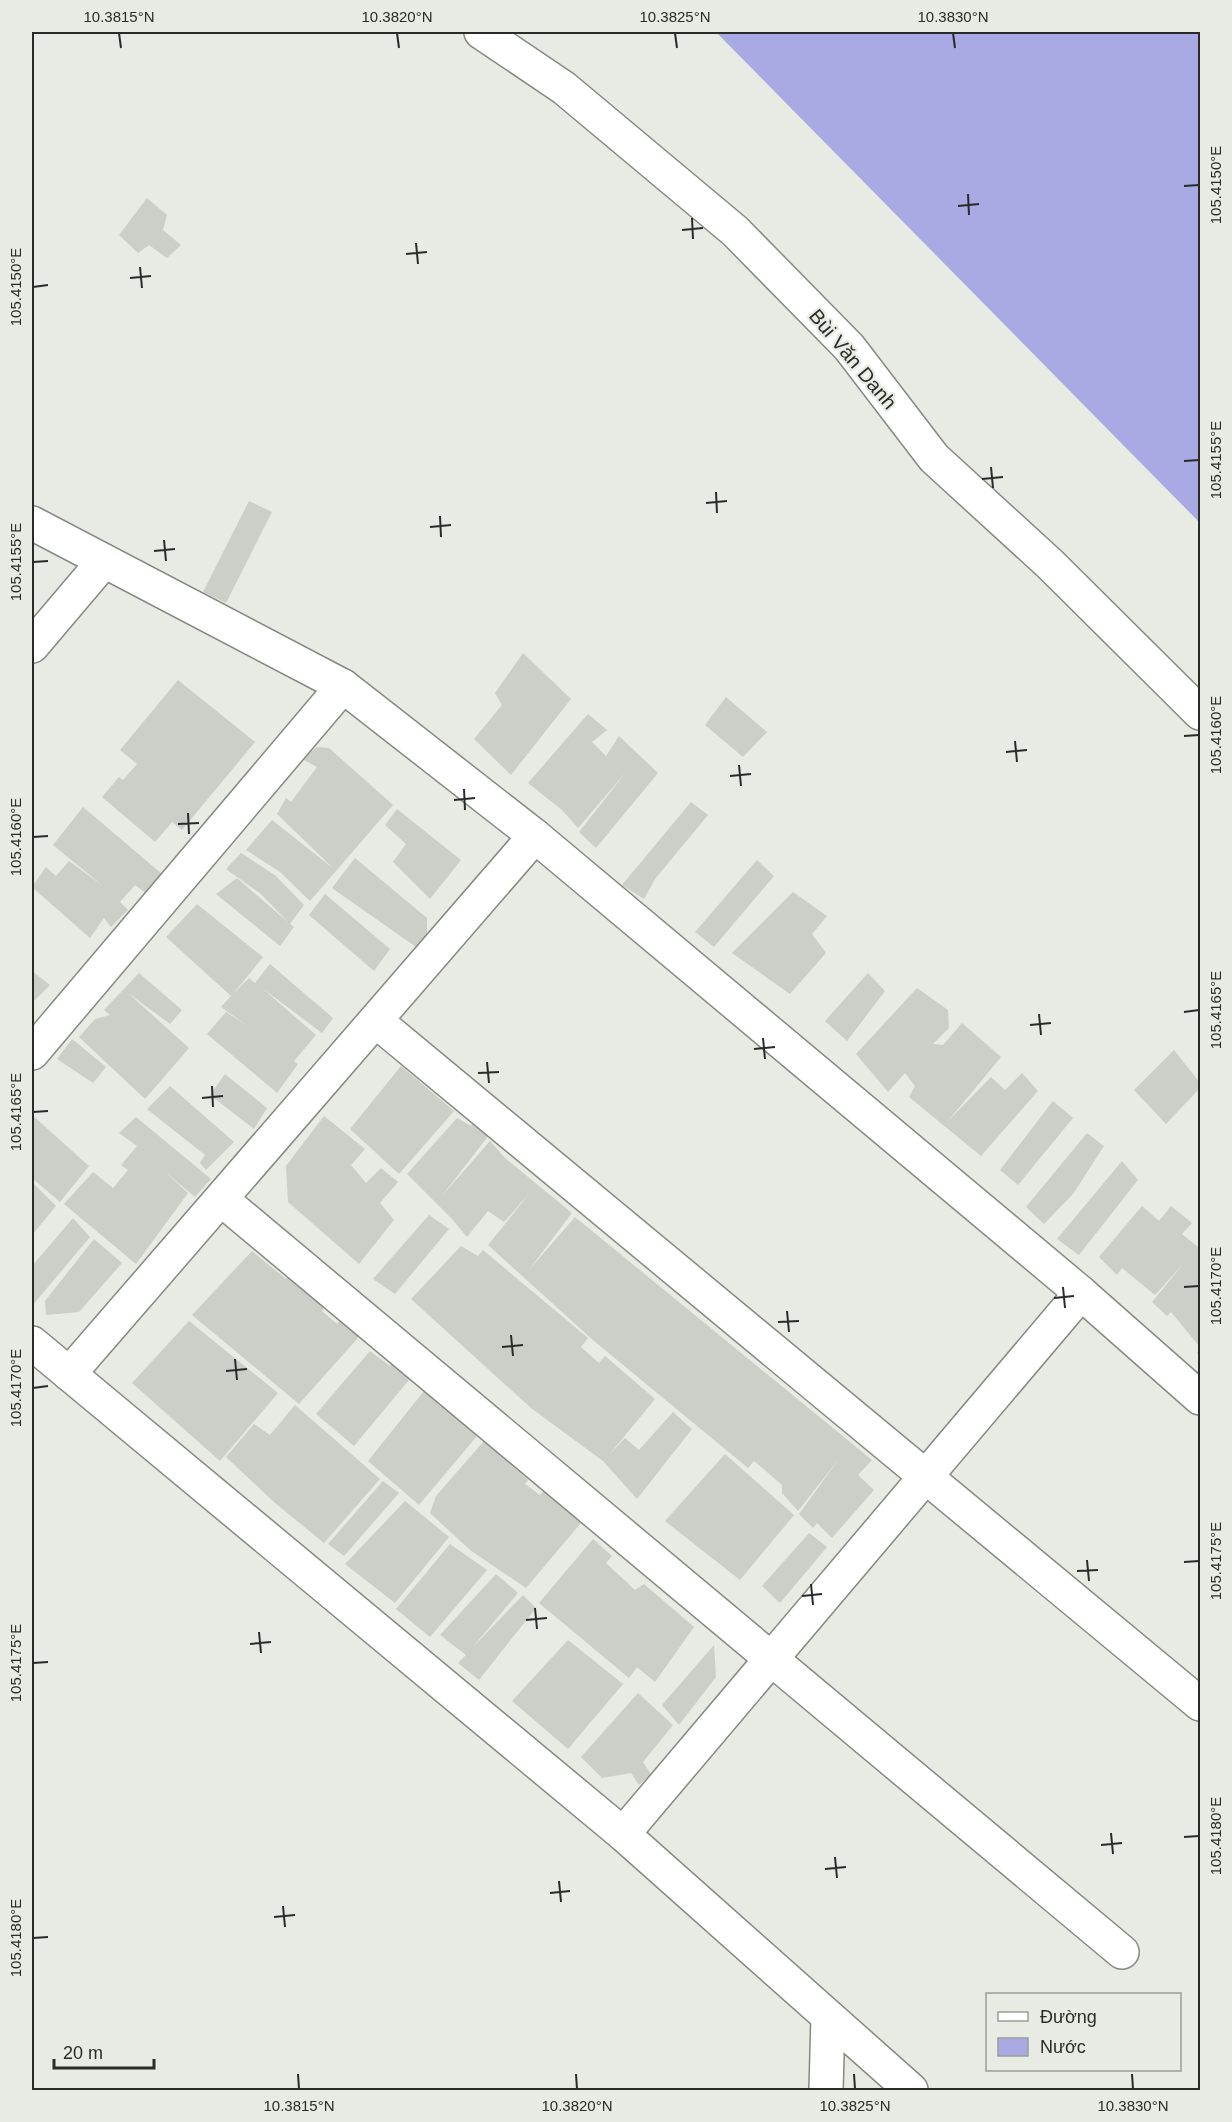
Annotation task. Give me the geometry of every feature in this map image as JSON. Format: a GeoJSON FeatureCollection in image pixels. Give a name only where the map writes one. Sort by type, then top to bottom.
{"type":"FeatureCollection","features":[{"type":"Feature","properties":{"kind":"street","name":"Bùi Văn Danh"},"geometry":{"type":"LineString","coordinates":[[481,32],[564,88],[735,231],[849,347],[934,458],[1050,564],[1200,713]]}},
{"type":"Feature","properties":{"kind":"street"},"geometry":{"type":"LineString","coordinates":[[32,523],[343,686],[536,836],[1081,1293],[1200,1398]]}},
{"type":"Feature","properties":{"kind":"street"},"geometry":{"type":"LineString","coordinates":[[32,646],[104,561]]}},
{"type":"Feature","properties":{"kind":"street"},"geometry":{"type":"LineString","coordinates":[[32,1053],[343,686]]}},
{"type":"Feature","properties":{"kind":"street"},"geometry":{"type":"LineString","coordinates":[[69,1374],[536,836]]}},
{"type":"Feature","properties":{"kind":"street"},"geometry":{"type":"LineString","coordinates":[[376,1021],[1200,1704]]}},
{"type":"Feature","properties":{"kind":"street"},"geometry":{"type":"LineString","coordinates":[[221,1199],[1122,1952]]}},
{"type":"Feature","properties":{"kind":"street"},"geometry":{"type":"LineString","coordinates":[[623,1834],[1081,1293]]}},
{"type":"Feature","properties":{"kind":"street"},"geometry":{"type":"LineString","coordinates":[[32,1343],[623,1834],[911,2091]]}},
{"type":"Feature","properties":{"kind":"street"},"geometry":{"type":"LineString","coordinates":[[826,2091],[828,2017]]}},
{"type":"Feature","properties":{"kind":"water"},"geometry":{"type":"Polygon","coordinates":[[[716,32],[1200,32],[1200,523],[716,32]]]}},
{"type":"Feature","properties":{"kind":"building"},"geometry":{"type":"Polygon","coordinates":[[[147,198],[167,215],[163,230],[181,245],[167,258],[149,245],[138,253],[119,235],[147,198]]]}},
{"type":"Feature","properties":{"kind":"building"},"geometry":{"type":"Polygon","coordinates":[[[249,501],[272,512],[226,603],[203,592],[249,501]]]}},
{"type":"Feature","properties":{"kind":"building"},"geometry":{"type":"Polygon","coordinates":[[[523,653],[571,699],[511,775],[474,739],[502,705],[495,693],[523,653]]]}},
{"type":"Feature","properties":{"kind":"building"},"geometry":{"type":"Polygon","coordinates":[[[178,680],[255,742],[182,830],[172,822],[155,842],[102,797],[119,777],[123,780],[137,764],[120,750],[178,680]]]}},
{"type":"Feature","properties":{"kind":"building"},"geometry":{"type":"Polygon","coordinates":[[[726,697],[767,732],[743,757],[705,725],[726,697]]]}},
{"type":"Feature","properties":{"kind":"building"},"geometry":{"type":"Polygon","coordinates":[[[588,714],[607,730],[592,742],[606,756],[619,736],[658,773],[596,848],[579,832],[627,771],[578,828],[562,810],[528,783],[588,714]]]}},
{"type":"Feature","properties":{"kind":"building"},"geometry":{"type":"Polygon","coordinates":[[[317,747],[329,748],[393,805],[310,901],[280,872],[246,850],[272,820],[334,869],[277,814],[286,798],[291,802],[317,767],[302,759],[317,747]]]}},
{"type":"Feature","properties":{"kind":"building"},"geometry":{"type":"Polygon","coordinates":[[[691,802],[708,815],[655,879],[644,899],[622,885],[691,802]]]}},
{"type":"Feature","properties":{"kind":"building"},"geometry":{"type":"Polygon","coordinates":[[[83,807],[162,874],[146,893],[135,885],[120,902],[128,910],[111,927],[104,918],[90,938],[32,887],[46,867],[56,876],[69,861],[103,886],[53,845],[83,807]]]}},
{"type":"Feature","properties":{"kind":"building"},"geometry":{"type":"Polygon","coordinates":[[[397,809],[461,860],[430,899],[393,862],[406,844],[385,825],[397,809]]]}},
{"type":"Feature","properties":{"kind":"building"},"geometry":{"type":"Polygon","coordinates":[[[241,853],[276,876],[304,905],[290,924],[294,927],[280,946],[216,894],[237,878],[288,922],[261,894],[226,869],[241,853]]]}},
{"type":"Feature","properties":{"kind":"building"},"geometry":{"type":"Polygon","coordinates":[[[355,858],[427,918],[427,935],[416,947],[332,888],[355,858]]]}},
{"type":"Feature","properties":{"kind":"building"},"geometry":{"type":"Polygon","coordinates":[[[757,860],[774,876],[714,947],[695,932],[757,860]]]}},
{"type":"Feature","properties":{"kind":"building"},"geometry":{"type":"Polygon","coordinates":[[[793,892],[827,916],[812,934],[826,953],[790,994],[732,953],[793,892]]]}},
{"type":"Feature","properties":{"kind":"building"},"geometry":{"type":"Polygon","coordinates":[[[325,894],[390,949],[374,971],[309,915],[325,894]]]}},
{"type":"Feature","properties":{"kind":"building"},"geometry":{"type":"Polygon","coordinates":[[[197,904],[263,957],[233,994],[249,978],[255,983],[270,964],[333,1018],[322,1033],[262,988],[316,1035],[294,1061],[298,1064],[277,1093],[207,1034],[226,1012],[246,1025],[221,1007],[231,996],[166,937],[197,904]]]}},
{"type":"Feature","properties":{"kind":"building"},"geometry":{"type":"Polygon","coordinates":[[[32,971],[50,985],[32,1003],[32,971]]]}},
{"type":"Feature","properties":{"kind":"building"},"geometry":{"type":"Polygon","coordinates":[[[139,973],[182,1010],[170,1024],[128,993],[189,1048],[145,1099],[79,1037],[95,1019],[110,1015],[104,1010],[139,973]]]}},
{"type":"Feature","properties":{"kind":"building"},"geometry":{"type":"Polygon","coordinates":[[[868,973],[885,991],[847,1041],[825,1021],[868,973]]]}},
{"type":"Feature","properties":{"kind":"building"},"geometry":{"type":"Polygon","coordinates":[[[917,988],[948,1010],[949,1028],[933,1044],[943,1045],[962,1023],[1001,1057],[948,1121],[991,1077],[1005,1090],[1022,1073],[1038,1091],[981,1156],[909,1097],[915,1086],[905,1073],[888,1092],[856,1054],[917,988]]]}},
{"type":"Feature","properties":{"kind":"building"},"geometry":{"type":"Polygon","coordinates":[[[72,1039],[106,1067],[93,1083],[57,1059],[72,1039]]]}},
{"type":"Feature","properties":{"kind":"building"},"geometry":{"type":"Polygon","coordinates":[[[1174,1050],[1200,1083],[1200,1088],[1166,1124],[1134,1090],[1174,1050]]]}},
{"type":"Feature","properties":{"kind":"building"},"geometry":{"type":"Polygon","coordinates":[[[401,1066],[454,1111],[399,1174],[350,1129],[401,1066]]]}},
{"type":"Feature","properties":{"kind":"building"},"geometry":{"type":"Polygon","coordinates":[[[225,1074],[267,1108],[254,1129],[210,1095],[225,1074]]]}},
{"type":"Feature","properties":{"kind":"building"},"geometry":{"type":"Polygon","coordinates":[[[170,1086],[234,1142],[206,1170],[200,1163],[205,1155],[147,1109],[170,1086]]]}},
{"type":"Feature","properties":{"kind":"building"},"geometry":{"type":"Polygon","coordinates":[[[1053,1101],[1073,1118],[1018,1185],[1000,1170],[1053,1101]]]}},
{"type":"Feature","properties":{"kind":"building"},"geometry":{"type":"Polygon","coordinates":[[[32,1115],[89,1166],[60,1202],[32,1178],[32,1115]]]}},
{"type":"Feature","properties":{"kind":"building"},"geometry":{"type":"Polygon","coordinates":[[[324,1116],[365,1149],[351,1165],[366,1183],[381,1168],[398,1182],[380,1203],[394,1220],[359,1264],[288,1202],[286,1166],[324,1116]]]}},
{"type":"Feature","properties":{"kind":"building"},"geometry":{"type":"Polygon","coordinates":[[[136,1117],[211,1179],[195,1197],[164,1171],[188,1193],[136,1264],[64,1204],[93,1172],[113,1188],[128,1170],[121,1165],[137,1146],[119,1133],[136,1117]]]}},
{"type":"Feature","properties":{"kind":"building"},"geometry":{"type":"Polygon","coordinates":[[[457,1118],[471,1126],[474,1120],[489,1135],[441,1197],[490,1141],[505,1158],[572,1213],[528,1271],[575,1217],[872,1460],[858,1475],[874,1490],[832,1538],[817,1523],[813,1528],[799,1514],[839,1459],[798,1511],[782,1493],[782,1485],[754,1461],[748,1468],[594,1341],[488,1245],[529,1194],[504,1222],[488,1211],[467,1237],[407,1174],[457,1118]]]}},
{"type":"Feature","properties":{"kind":"building"},"geometry":{"type":"Polygon","coordinates":[[[1087,1133],[1104,1146],[1073,1194],[1044,1224],[1026,1207],[1087,1133]]]}},
{"type":"Feature","properties":{"kind":"building"},"geometry":{"type":"Polygon","coordinates":[[[1122,1161],[1138,1180],[1079,1255],[1057,1239],[1122,1161]]]}},
{"type":"Feature","properties":{"kind":"building"},"geometry":{"type":"Polygon","coordinates":[[[32,1182],[56,1206],[32,1235],[32,1182]]]}},
{"type":"Feature","properties":{"kind":"building"},"geometry":{"type":"Polygon","coordinates":[[[1142,1206],[1159,1221],[1171,1206],[1192,1223],[1182,1234],[1198,1247],[1200,1244],[1200,1347],[1171,1312],[1167,1316],[1152,1302],[1185,1262],[1155,1295],[1122,1268],[1117,1275],[1099,1257],[1142,1206]]]}},
{"type":"Feature","properties":{"kind":"building"},"geometry":{"type":"Polygon","coordinates":[[[429,1215],[449,1229],[395,1294],[373,1279],[429,1215]]]}},
{"type":"Feature","properties":{"kind":"building"},"geometry":{"type":"Polygon","coordinates":[[[73,1218],[90,1237],[32,1306],[32,1266],[73,1218]]]}},
{"type":"Feature","properties":{"kind":"building"},"geometry":{"type":"Polygon","coordinates":[[[94,1239],[122,1263],[79,1312],[46,1315],[45,1301],[94,1239]]]}},
{"type":"Feature","properties":{"kind":"building"},"geometry":{"type":"Polygon","coordinates":[[[461,1246],[478,1256],[483,1250],[588,1338],[581,1347],[599,1363],[605,1356],[655,1399],[609,1455],[625,1438],[639,1450],[673,1412],[692,1429],[637,1499],[603,1461],[531,1408],[411,1299],[461,1246]]]}},
{"type":"Feature","properties":{"kind":"building"},"geometry":{"type":"Polygon","coordinates":[[[252,1251],[286,1279],[291,1274],[325,1306],[322,1311],[337,1324],[345,1314],[365,1330],[299,1404],[192,1315],[252,1251]]]}},
{"type":"Feature","properties":{"kind":"building"},"geometry":{"type":"Polygon","coordinates":[[[189,1321],[278,1393],[220,1461],[132,1383],[189,1321]]]}},
{"type":"Feature","properties":{"kind":"building"},"geometry":{"type":"Polygon","coordinates":[[[370,1351],[390,1366],[396,1357],[414,1374],[354,1446],[316,1414],[370,1351]]]}},
{"type":"Feature","properties":{"kind":"building"},"geometry":{"type":"Polygon","coordinates":[[[424,1391],[441,1407],[450,1401],[482,1430],[419,1505],[368,1461],[424,1391]]]}},
{"type":"Feature","properties":{"kind":"building"},"geometry":{"type":"Polygon","coordinates":[[[295,1405],[380,1479],[324,1543],[275,1503],[226,1457],[254,1424],[270,1435],[295,1405]]]}},
{"type":"Feature","properties":{"kind":"building"},"geometry":{"type":"Polygon","coordinates":[[[484,1441],[528,1480],[525,1484],[540,1495],[547,1487],[581,1523],[526,1588],[470,1550],[430,1513],[436,1496],[484,1441]]]}},
{"type":"Feature","properties":{"kind":"building"},"geometry":{"type":"Polygon","coordinates":[[[725,1454],[794,1515],[740,1580],[665,1521],[725,1454]]]}},
{"type":"Feature","properties":{"kind":"building"},"geometry":{"type":"Polygon","coordinates":[[[383,1481],[399,1493],[344,1556],[328,1544],[383,1481]]]}},
{"type":"Feature","properties":{"kind":"building"},"geometry":{"type":"Polygon","coordinates":[[[405,1501],[449,1537],[395,1603],[345,1564],[405,1501]]]}},
{"type":"Feature","properties":{"kind":"building"},"geometry":{"type":"Polygon","coordinates":[[[809,1533],[827,1547],[780,1603],[762,1586],[809,1533]]]}},
{"type":"Feature","properties":{"kind":"building"},"geometry":{"type":"Polygon","coordinates":[[[593,1539],[612,1556],[606,1563],[635,1590],[644,1584],[694,1627],[655,1682],[637,1667],[629,1678],[539,1603],[593,1539]]]}},
{"type":"Feature","properties":{"kind":"building"},"geometry":{"type":"Polygon","coordinates":[[[450,1544],[487,1570],[430,1637],[396,1609],[450,1544]]]}},
{"type":"Feature","properties":{"kind":"building"},"geometry":{"type":"Polygon","coordinates":[[[496,1574],[518,1593],[472,1648],[523,1595],[536,1608],[479,1680],[458,1663],[466,1655],[440,1635],[496,1574]]]}},
{"type":"Feature","properties":{"kind":"building"},"geometry":{"type":"Polygon","coordinates":[[[568,1640],[623,1684],[568,1749],[512,1701],[568,1640]]]}},
{"type":"Feature","properties":{"kind":"building"},"geometry":{"type":"Polygon","coordinates":[[[714,1645],[716,1677],[679,1725],[662,1705],[714,1645]]]}},
{"type":"Feature","properties":{"kind":"building"},"geometry":{"type":"Polygon","coordinates":[[[638,1693],[673,1725],[643,1762],[651,1774],[639,1785],[631,1773],[602,1778],[581,1757],[638,1693]]]}}]}
